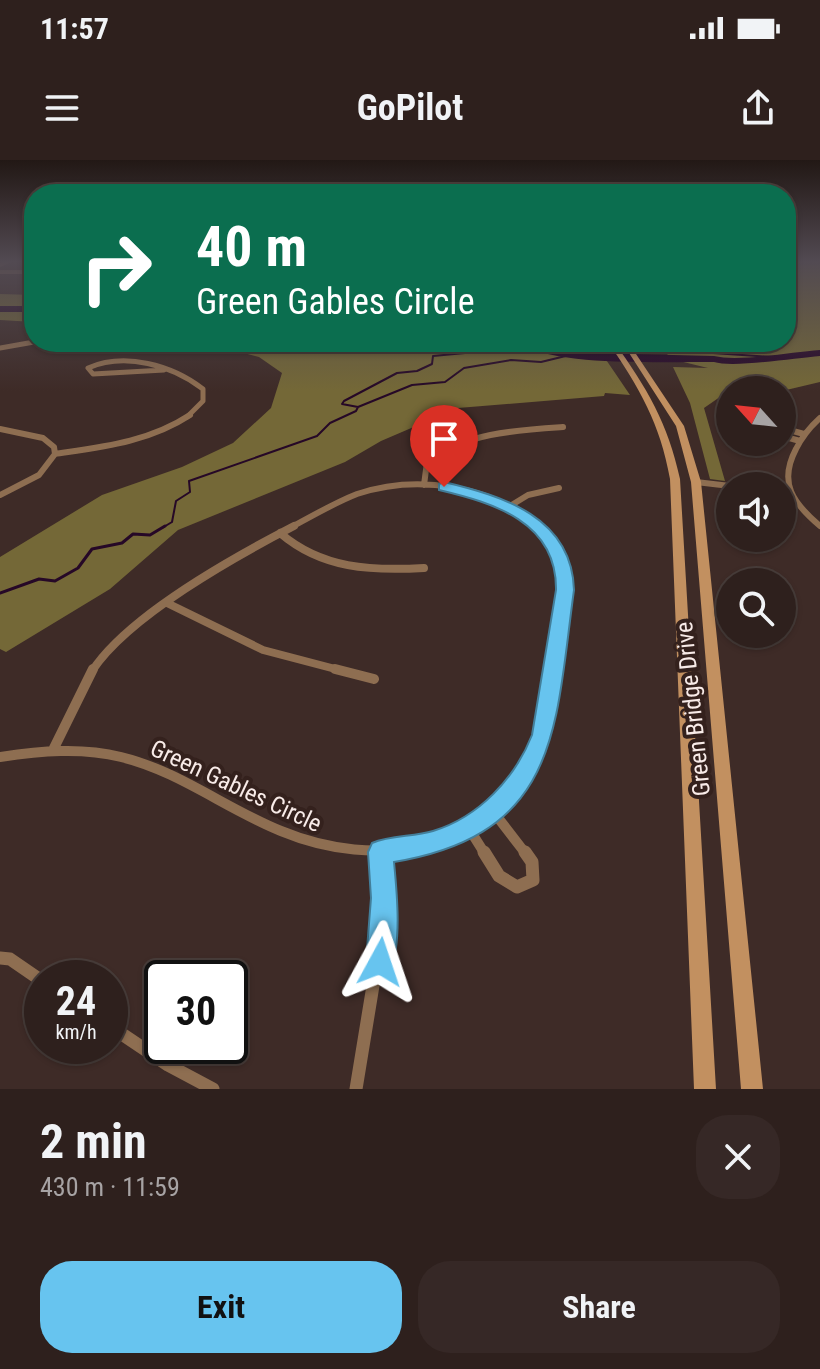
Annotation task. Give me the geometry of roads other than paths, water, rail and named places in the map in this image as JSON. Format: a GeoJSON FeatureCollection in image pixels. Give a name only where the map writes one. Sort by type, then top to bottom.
{"type":"FeatureCollection","features":[{"type":"Feature","properties":{"kind":"main road","name":"Green Bridge Drive"},"geometry":{"type":"LineString","coordinates":[[621,352],[680,426],[696,482],[752,1089]]}},
{"type":"Feature","properties":{"kind":"main road","name":"Green Bridge Drive"},"geometry":{"type":"LineString","coordinates":[[630,352],[663,425],[675,479],[705,1089]]}},
{"type":"Feature","properties":{"kind":"main road"},"geometry":{"type":"LineString","coordinates":[[663,425],[677,451],[684,478],[696,482]]}},
{"type":"Feature","properties":{"kind":"street"},"geometry":{"type":"LineString","coordinates":[[0,346],[24,342]]}},
{"type":"Feature","properties":{"kind":"street"},"geometry":{"type":"LineString","coordinates":[[0,495],[39,475],[55,454],[135,439],[168,427],[197,409],[205,396],[201,387],[164,370],[115,359],[88,368],[93,374],[104,375],[164,370]]}},
{"type":"Feature","properties":{"kind":"street"},"geometry":{"type":"LineString","coordinates":[[784,472],[804,434],[820,418]]}},
{"type":"Feature","properties":{"kind":"street"},"geometry":{"type":"LineString","coordinates":[[424,485],[427,462],[441,451],[500,434],[563,427]]}},
{"type":"Feature","properties":{"kind":"street"},"geometry":{"type":"LineString","coordinates":[[0,429],[43,438],[54,447],[55,454]]}},
{"type":"Feature","properties":{"kind":"street"},"geometry":{"type":"LineString","coordinates":[[796,432],[804,434]]}},
{"type":"Feature","properties":{"kind":"street"},"geometry":{"type":"LineString","coordinates":[[796,440],[800,441]]}},
{"type":"Feature","properties":{"kind":"street"},"geometry":{"type":"LineString","coordinates":[[696,482],[716,484]]}},
{"type":"Feature","properties":{"kind":"street","name":"Green Gables Circle"},"geometry":{"type":"LineString","coordinates":[[0,757],[53,750],[98,752],[135,761],[309,845],[362,853],[433,843],[468,827],[492,810],[519,783],[539,748],[565,590],[563,563],[551,541],[533,521],[510,506],[464,490],[424,485],[364,493],[222,563],[115,644],[93,668],[53,750]]}},
{"type":"Feature","properties":{"kind":"street"},"geometry":{"type":"LineString","coordinates":[[510,506],[528,495],[559,488]]}},
{"type":"Feature","properties":{"kind":"street"},"geometry":{"type":"LineString","coordinates":[[796,502],[820,526]]}},
{"type":"Feature","properties":{"kind":"street"},"geometry":{"type":"LineString","coordinates":[[280,533],[303,551],[353,567],[377,571],[424,568]]}},
{"type":"Feature","properties":{"kind":"street"},"geometry":{"type":"LineString","coordinates":[[167,603],[263,650],[374,679]]}},
{"type":"Feature","properties":{"kind":"street"},"geometry":{"type":"LineString","coordinates":[[468,827],[499,876],[517,887],[533,880],[532,862],[492,810]]}},
{"type":"Feature","properties":{"kind":"street"},"geometry":{"type":"LineString","coordinates":[[356,1089],[380,962],[384,909],[381,852]]}},
{"type":"Feature","properties":{"kind":"street"},"geometry":{"type":"LineString","coordinates":[[0,958],[10,959],[24,969]]}},
{"type":"Feature","properties":{"kind":"street"},"geometry":{"type":"LineString","coordinates":[[128,1038],[168,1065],[213,1089]]}},
{"type":"Feature","properties":{"kind":"waterway"},"geometry":{"type":"LineString","coordinates":[[0,309],[24,309]]}},
{"type":"Feature","properties":{"kind":"waterway"},"geometry":{"type":"LineString","coordinates":[[358,407],[342,404],[397,373],[417,371],[432,364],[433,356],[466,352]]}},
{"type":"Feature","properties":{"kind":"waterway"},"geometry":{"type":"LineString","coordinates":[[560,352],[590,356],[714,359],[730,363],[743,359],[820,353]]}},
{"type":"Feature","properties":{"kind":"waterway"},"geometry":{"type":"LineString","coordinates":[[699,352],[772,357]]}},
{"type":"Feature","properties":{"kind":"waterway"},"geometry":{"type":"LineString","coordinates":[[358,407],[412,385],[445,382],[464,368],[511,360],[541,362],[578,353]]}},
{"type":"Feature","properties":{"kind":"waterway"},"geometry":{"type":"LineString","coordinates":[[162,528],[172,522],[176,501],[190,492],[189,481],[317,436],[330,423],[356,411],[358,407]]}},
{"type":"Feature","properties":{"kind":"waterway"},"geometry":{"type":"LineString","coordinates":[[0,593],[39,579],[55,581],[78,568],[92,549],[122,543],[133,534],[150,535],[165,526]]}}]}
